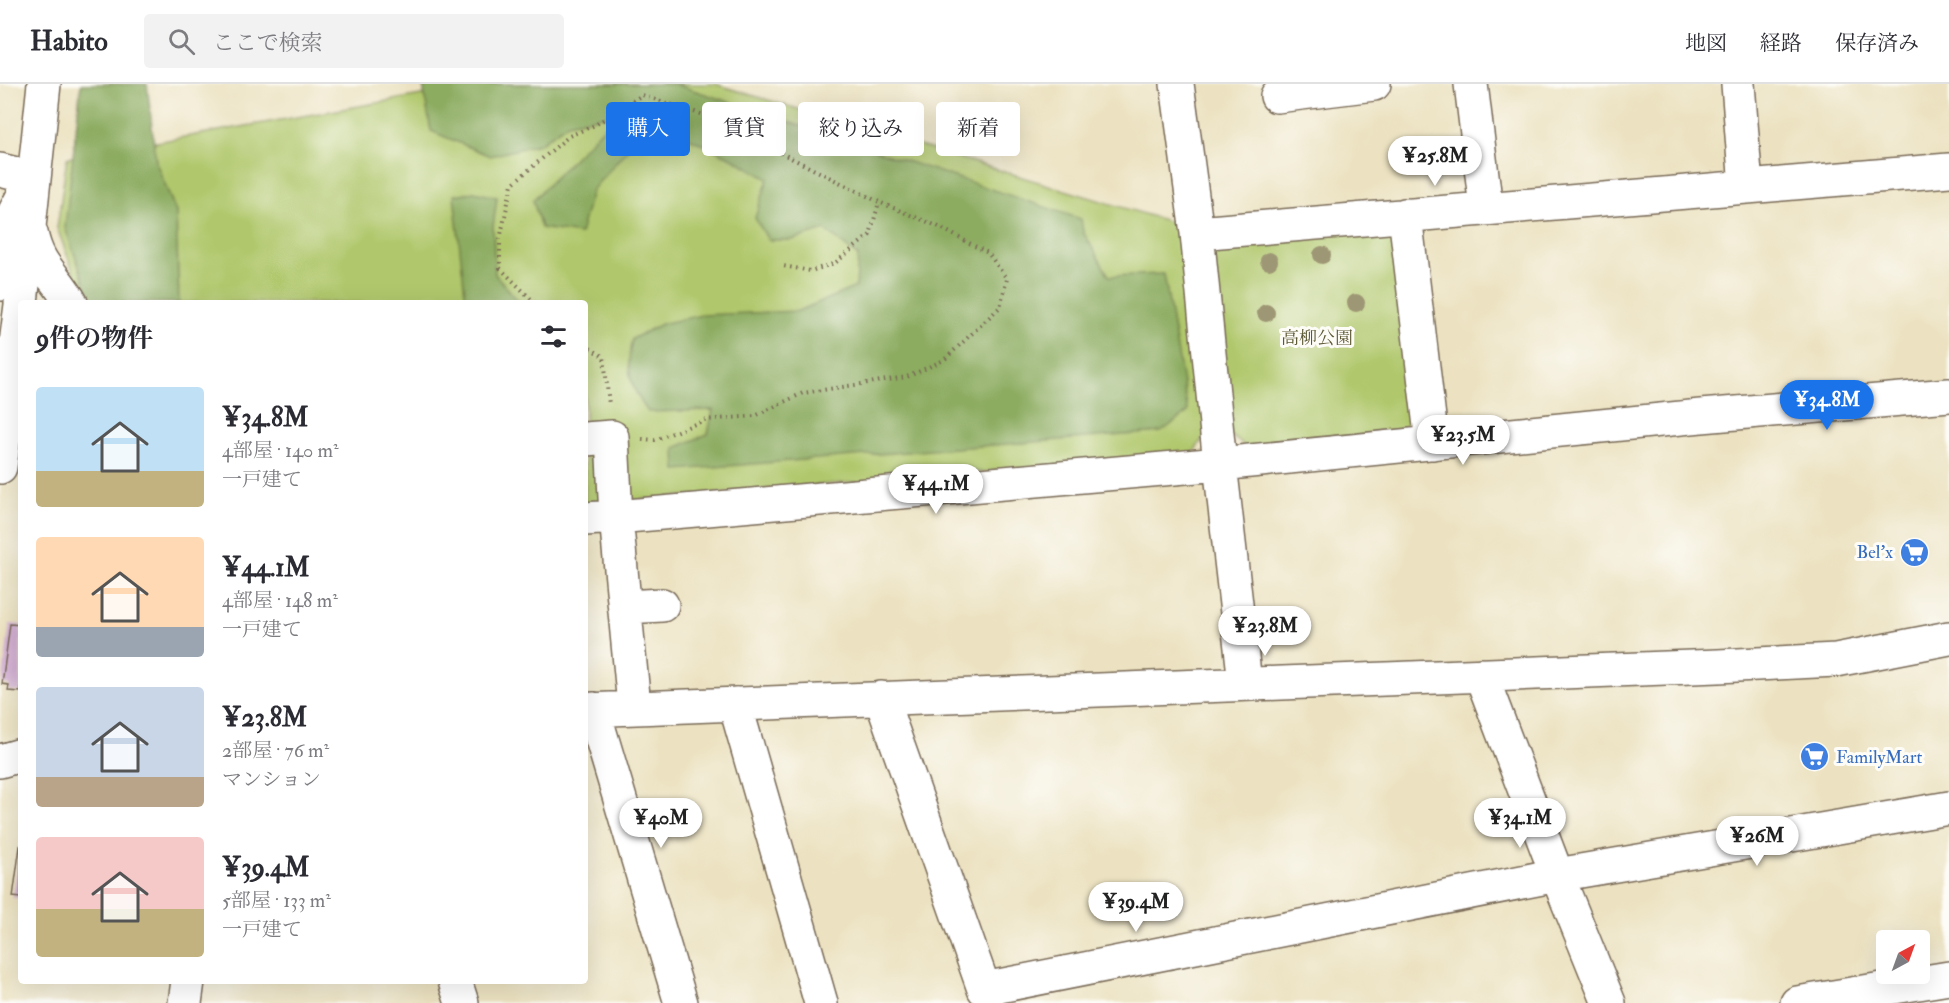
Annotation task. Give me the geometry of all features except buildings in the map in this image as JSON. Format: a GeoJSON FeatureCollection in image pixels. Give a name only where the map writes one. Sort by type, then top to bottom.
{"type":"FeatureCollection","features":[{"type":"Feature","properties":{"kind":"street"},"geometry":{"type":"LineString","coordinates":[[0,467],[16,298],[31,228],[33,178],[44,84]]}},
{"type":"Feature","properties":{"kind":"street"},"geometry":{"type":"LineString","coordinates":[[1177,84],[1197,233],[1245,683]]}},
{"type":"Feature","properties":{"kind":"street"},"geometry":{"type":"LineString","coordinates":[[1277,96],[1374,84]]}},
{"type":"Feature","properties":{"kind":"street"},"geometry":{"type":"LineString","coordinates":[[1471,84],[1486,208]]}},
{"type":"Feature","properties":{"kind":"street"},"geometry":{"type":"LineString","coordinates":[[1738,84],[1746,187]]}},
{"type":"Feature","properties":{"kind":"street"},"geometry":{"type":"LineString","coordinates":[[0,170],[33,178]]}},
{"type":"Feature","properties":{"kind":"street"},"geometry":{"type":"LineString","coordinates":[[1197,233],[1949,170]]}},
{"type":"Feature","properties":{"kind":"street"},"geometry":{"type":"LineString","coordinates":[[16,298],[8,225],[33,178]]}},
{"type":"Feature","properties":{"kind":"street"},"geometry":{"type":"LineString","coordinates":[[1405,215],[1432,443]]}},
{"type":"Feature","properties":{"kind":"street"},"geometry":{"type":"LineString","coordinates":[[31,228],[35,252],[42,265],[63,289],[69,300]]}},
{"type":"Feature","properties":{"kind":"street"},"geometry":{"type":"LineString","coordinates":[[16,298],[39,291],[55,293],[66,300]]}},
{"type":"Feature","properties":{"kind":"street"},"geometry":{"type":"LineString","coordinates":[[601,518],[1220,464],[1949,395]]}},
{"type":"Feature","properties":{"kind":"street"},"geometry":{"type":"LineString","coordinates":[[602,428],[601,518],[625,607],[634,706]]}},
{"type":"Feature","properties":{"kind":"street"},"geometry":{"type":"LineString","coordinates":[[625,607],[662,605]]}},
{"type":"Feature","properties":{"kind":"street"},"geometry":{"type":"LineString","coordinates":[[681,1003],[589,710],[634,706],[735,704],[1836,660],[1949,638]]}},
{"type":"Feature","properties":{"kind":"street"},"geometry":{"type":"LineString","coordinates":[[1481,675],[1557,875],[1609,1003]]}},
{"type":"Feature","properties":{"kind":"street"},"geometry":{"type":"LineString","coordinates":[[881,698],[984,989],[1557,875],[1949,808]]}},
{"type":"Feature","properties":{"kind":"street"},"geometry":{"type":"LineString","coordinates":[[735,704],[821,1003]]}},
{"type":"Feature","properties":{"kind":"street"},"geometry":{"type":"LineString","coordinates":[[0,760],[18,756]]}},
{"type":"Feature","properties":{"kind":"street"},"geometry":{"type":"LineString","coordinates":[[1797,1003],[1949,978]]}},
{"type":"Feature","properties":{"kind":"street"},"geometry":{"type":"LineString","coordinates":[[185,1003],[188,984]]}},
{"type":"Feature","properties":{"kind":"street"},"geometry":{"type":"LineString","coordinates":[[456,984],[462,1003]]}},
{"type":"Feature","properties":{"kind":"path"},"geometry":{"type":"LineString","coordinates":[[532,300],[500,268],[500,239],[512,184],[569,136],[595,125],[642,95],[707,116],[879,202],[937,226],[988,253],[1007,279],[1000,306],[944,360],[907,377],[803,393],[755,416],[705,420],[655,440],[602,428],[604,357],[588,347]]}},
{"type":"Feature","properties":{"kind":"path"},"geometry":{"type":"LineString","coordinates":[[783,266],[811,271],[835,263],[870,235],[879,202]]}},
{"type":"Feature","properties":{"kind":"green space"},"geometry":{"type":"Polygon","coordinates":[[[81,84],[147,84],[156,162],[176,212],[179,300],[91,300],[65,228],[81,84]]]}},
{"type":"Feature","properties":{"kind":"green space"},"geometry":{"type":"Polygon","coordinates":[[[439,84],[675,84],[729,102],[702,102],[702,144],[690,138],[690,102],[606,102],[606,115],[568,123],[539,144],[490,156],[431,131],[423,86],[439,84]]]}},
{"type":"Feature","properties":{"kind":"green space"},"geometry":{"type":"Polygon","coordinates":[[[483,84],[715,84],[774,102],[702,102],[702,156],[786,156],[786,105],[798,109],[798,156],[924,156],[924,147],[936,151],[936,156],[953,156],[1184,226],[1208,431],[1192,455],[588,504],[588,300],[84,300],[57,228],[67,158],[483,84]]]}},
{"type":"Feature","properties":{"kind":"green space"},"geometry":{"type":"Polygon","coordinates":[[[786,121],[798,125],[798,156],[892,156],[1081,219],[1083,232],[1109,276],[1164,274],[1188,412],[1161,432],[676,470],[675,448],[708,434],[713,410],[648,412],[633,386],[629,369],[632,339],[661,324],[702,315],[798,311],[856,287],[858,256],[825,230],[792,240],[768,240],[755,218],[768,179],[728,156],[786,156],[786,121]]]}},
{"type":"Feature","properties":{"kind":"green space"},"geometry":{"type":"Polygon","coordinates":[[[606,125],[606,156],[622,156],[592,190],[580,234],[541,228],[533,200],[606,125]]]}},
{"type":"Feature","properties":{"kind":"green space"},"geometry":{"type":"Polygon","coordinates":[[[474,192],[497,197],[493,227],[495,274],[517,300],[466,300],[454,195],[474,192]]]}},
{"type":"Feature","properties":{"kind":"green space","name":"高柳公園"},"geometry":{"type":"Polygon","coordinates":[[[1380,228],[1401,244],[1422,414],[1412,432],[1246,447],[1230,435],[1213,258],[1224,241],[1380,228]]]}},
{"type":"Feature","properties":{"kind":"place","name":"Bel'x"},"geometry":{"type":"Point","coordinates":[1914,552]}},
{"type":"Feature","properties":{"kind":"place","name":"FamilyMart"},"geometry":{"type":"Point","coordinates":[1815,757]}}]}
